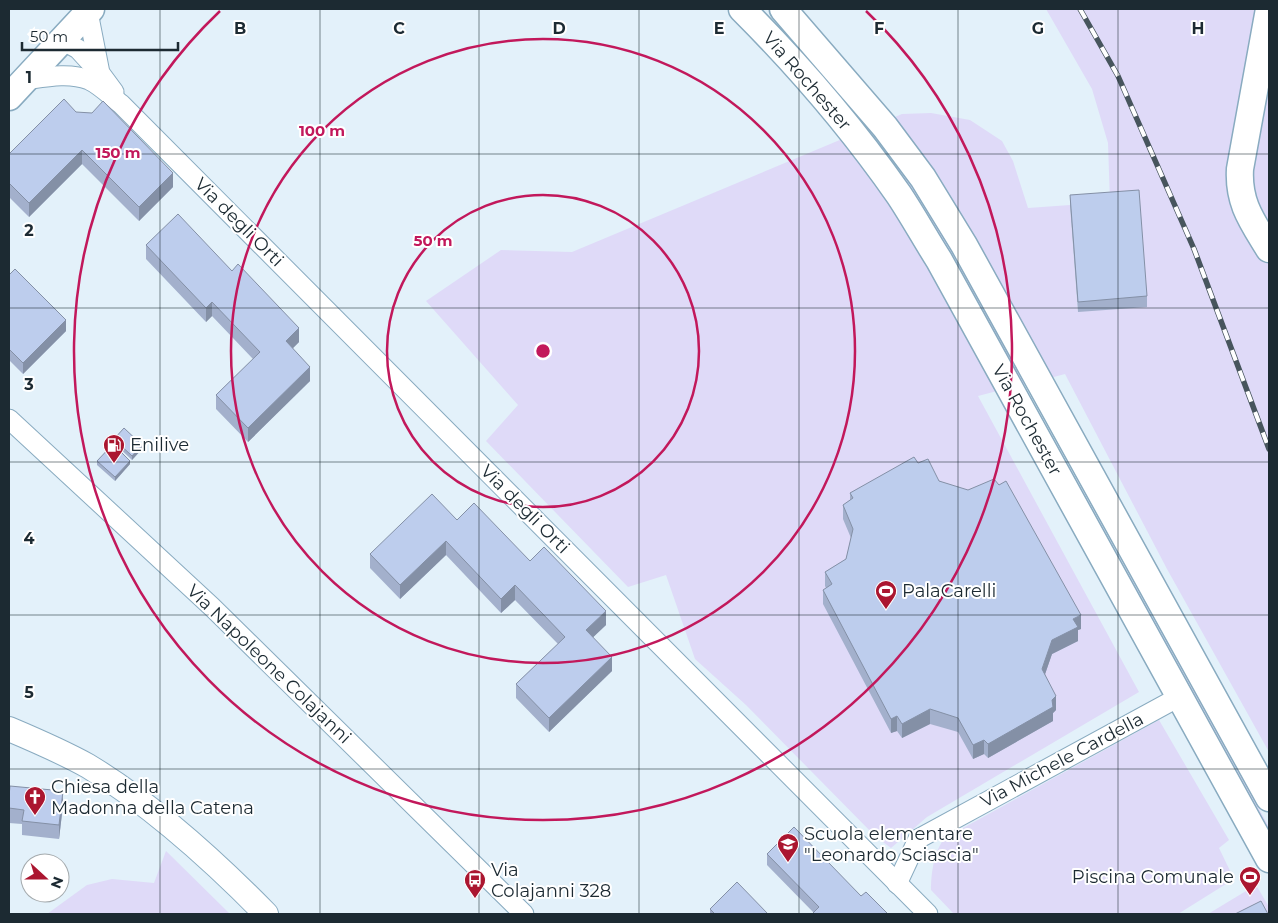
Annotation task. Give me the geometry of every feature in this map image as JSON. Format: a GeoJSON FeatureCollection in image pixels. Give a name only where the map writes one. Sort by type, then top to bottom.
{"type":"FeatureCollection","features":[{"type":"Feature","properties":{"kind":"main road","name":"Via Rochester"},"geometry":{"type":"LineString","coordinates":[[742,9],[792,62],[862,146],[899,195],[939,260],[1269,859]]}},
{"type":"Feature","properties":{"kind":"main road","name":"Via Rochester"},"geometry":{"type":"LineString","coordinates":[[783,9],[885,127],[923,178],[959,236],[1269,798]]}},
{"type":"Feature","properties":{"kind":"main road"},"geometry":{"type":"LineString","coordinates":[[1269,9],[1240,168],[1239,187],[1243,203],[1269,249]]}},
{"type":"Feature","properties":{"kind":"main road"},"geometry":{"type":"LineString","coordinates":[[17,89],[90,10]]}},
{"type":"Feature","properties":{"kind":"street"},"geometry":{"type":"LineString","coordinates":[[17,89],[52,76],[95,76],[90,10]]}},
{"type":"Feature","properties":{"kind":"street","name":"Via degli Orti"},"geometry":{"type":"LineString","coordinates":[[62,40],[78,49],[95,76],[121,104],[928,914]]}},
{"type":"Feature","properties":{"kind":"street","name":"Via Napoleone Colajanni"},"geometry":{"type":"LineString","coordinates":[[9,420],[212,607],[524,914]]}},
{"type":"Feature","properties":{"kind":"street","name":"Via Michele Cardella"},"geometry":{"type":"LineString","coordinates":[[898,884],[918,839],[1180,697]]}},
{"type":"Feature","properties":{"kind":"street"},"geometry":{"type":"LineString","coordinates":[[9,729],[87,766],[129,793],[190,842],[266,914]]}},
{"type":"Feature","properties":{"kind":"shaded area"},"geometry":{"type":"Polygon","coordinates":[[[1046,9],[1258,9],[1269,81],[1269,752],[1167,569],[1065,374],[1024,385],[1269,827],[1269,834],[1020,385],[978,396],[1139,692],[927,817],[891,848],[875,836],[746,705],[695,659],[666,575],[628,587],[486,441],[518,405],[426,301],[501,250],[572,252],[902,114],[931,113],[970,120],[1002,141],[1013,161],[1028,208],[1070,205],[1078,312],[1110,202],[1108,143],[1092,89],[1046,9]]]}},
{"type":"Feature","properties":{"kind":"shaded area"},"geometry":{"type":"Polygon","coordinates":[[[1159,720],[1229,840],[1219,848],[1234,879],[1178,914],[954,914],[931,890],[936,856],[945,838],[1159,720]]]}},
{"type":"Feature","properties":{"kind":"shaded area"},"geometry":{"type":"Polygon","coordinates":[[[166,851],[230,914],[47,914],[62,903],[70,903],[70,897],[87,885],[112,879],[154,883],[166,851]]]}},
{"type":"Feature","properties":{"kind":"shaded area","name":"Piscina Comunale"},"geometry":{"type":"Polygon","coordinates":[[[1256,885],[1269,907],[1269,914],[1208,914],[1256,885]]]}},
{"type":"Feature","properties":{"kind":"building"},"geometry":{"type":"Polygon","coordinates":[[[64,99],[76,112],[92,113],[103,101],[173,173],[139,207],[82,150],[29,203],[9,183],[9,154],[64,99]]]}},
{"type":"Feature","properties":{"kind":"building"},"geometry":{"type":"Polygon","coordinates":[[[1139,190],[1147,296],[1078,302],[1070,195],[1139,190]]]}},
{"type":"Feature","properties":{"kind":"building"},"geometry":{"type":"Polygon","coordinates":[[[178,214],[232,271],[238,264],[299,328],[286,341],[310,367],[248,428],[216,395],[260,352],[212,302],[206,308],[146,245],[178,214]]]}},
{"type":"Feature","properties":{"kind":"building"},"geometry":{"type":"Polygon","coordinates":[[[15,269],[66,320],[23,363],[9,349],[9,275],[15,269]]]}},
{"type":"Feature","properties":{"kind":"building"},"geometry":{"type":"Polygon","coordinates":[[[124,428],[142,445],[132,456],[114,439],[124,428]]]}},
{"type":"Feature","properties":{"kind":"building"},"geometry":{"type":"Polygon","coordinates":[[[113,444],[130,461],[115,477],[97,461],[113,444]]]}},
{"type":"Feature","properties":{"kind":"building"},"geometry":{"type":"Polygon","coordinates":[[[914,457],[918,463],[928,459],[939,481],[968,490],[994,479],[999,485],[1006,481],[1081,615],[1073,619],[1078,627],[1052,640],[1042,669],[1056,696],[1052,700],[1053,707],[988,744],[984,740],[973,745],[958,718],[930,709],[902,724],[897,716],[891,719],[823,590],[832,584],[825,572],[846,559],[853,529],[843,505],[853,498],[850,493],[914,457]]]}},
{"type":"Feature","properties":{"kind":"building"},"geometry":{"type":"Polygon","coordinates":[[[432,494],[457,520],[474,503],[530,561],[544,547],[606,611],[586,630],[612,657],[549,718],[516,684],[565,637],[515,585],[501,599],[446,541],[400,585],[370,554],[432,494]]]}},
{"type":"Feature","properties":{"kind":"building"},"geometry":{"type":"Polygon","coordinates":[[[10,786],[63,791],[59,825],[22,821],[24,810],[9,808],[10,786]]]}},
{"type":"Feature","properties":{"kind":"building"},"geometry":{"type":"Polygon","coordinates":[[[794,827],[861,896],[866,892],[888,914],[814,914],[819,907],[767,854],[794,827]]]}},
{"type":"Feature","properties":{"kind":"building"},"geometry":{"type":"Polygon","coordinates":[[[737,882],[768,914],[715,914],[710,909],[737,882]]]}},
{"type":"Feature","properties":{"kind":"building"},"geometry":{"type":"Polygon","coordinates":[[[1261,901],[1268,914],[1235,914],[1261,901]]]}},
{"type":"Feature","properties":{"kind":"railway"},"geometry":{"type":"LineString","coordinates":[[1080,9],[1118,76],[1194,249],[1269,449]]}},
{"type":"Feature","properties":{"kind":"place","name":"Enilive"},"geometry":{"type":"Point","coordinates":[114,464]}},
{"type":"Feature","properties":{"kind":"place","name":"PalaCarelli"},"geometry":{"type":"Point","coordinates":[886,610]}},
{"type":"Feature","properties":{"kind":"place","name":"Chiesa della Madonna della Catena"},"geometry":{"type":"Point","coordinates":[35,816]}},
{"type":"Feature","properties":{"kind":"place","name":"Scuola elementare \"Leonardo Sciascia\""},"geometry":{"type":"Point","coordinates":[788,863]}},
{"type":"Feature","properties":{"kind":"place","name":"Piscina Comunale"},"geometry":{"type":"Point","coordinates":[1250,896]}},
{"type":"Feature","properties":{"kind":"place","name":"Via Colajanni 328"},"geometry":{"type":"Point","coordinates":[475,899]}}]}
